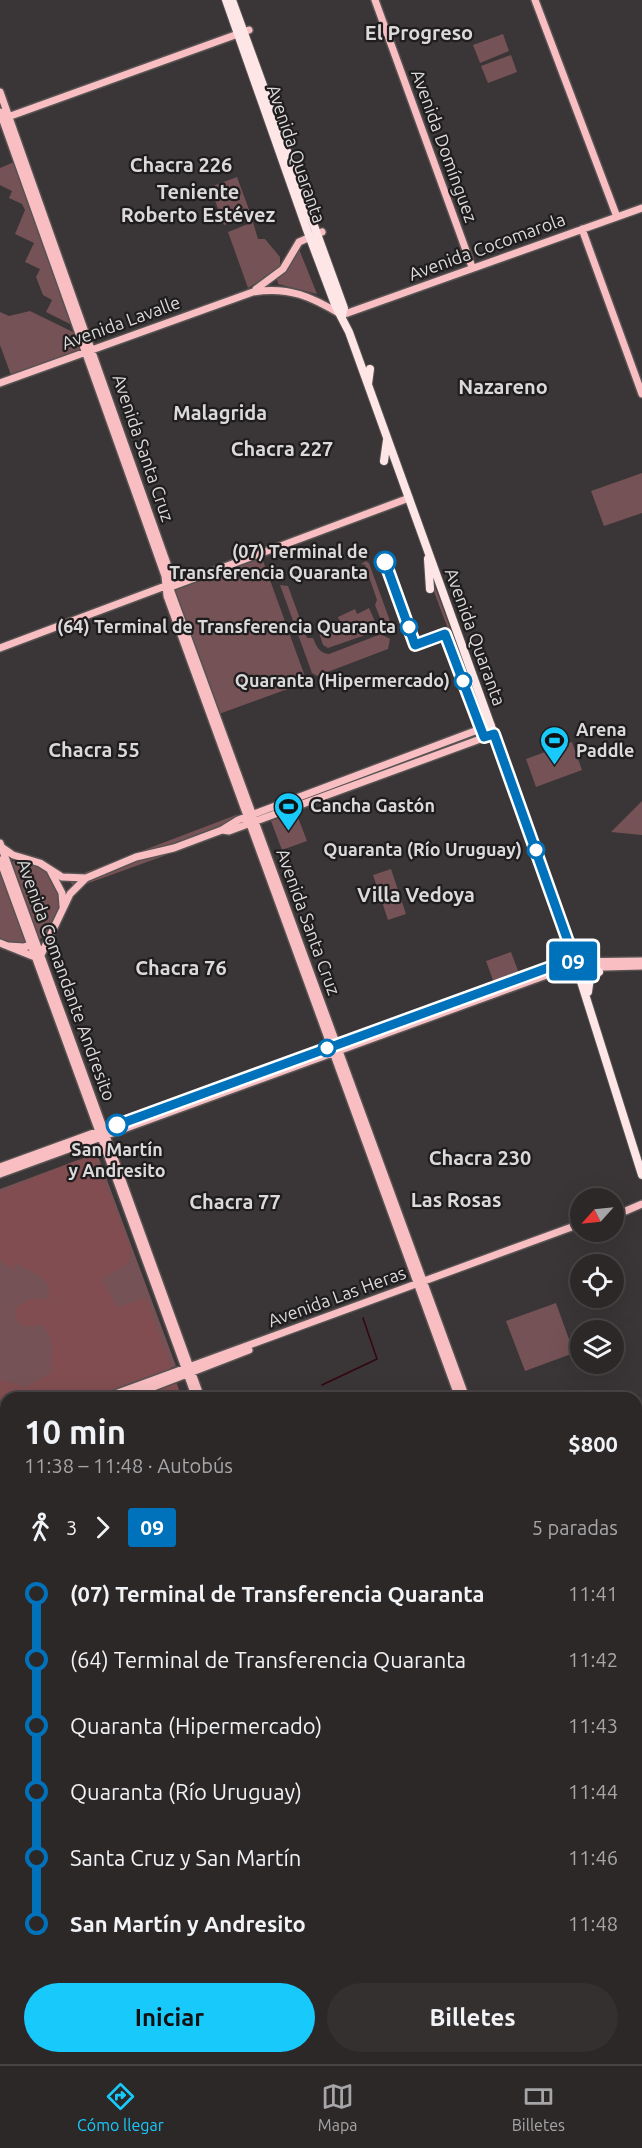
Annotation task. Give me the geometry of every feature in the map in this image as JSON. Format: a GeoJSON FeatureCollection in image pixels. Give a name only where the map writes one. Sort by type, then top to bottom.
{"type":"FeatureCollection","features":[{"type":"Feature","properties":{"kind":"highway","name":"Avenida Quaranta"},"geometry":{"type":"LineString","coordinates":[[226,0],[241,33],[316,234],[336,308],[342,315],[387,438],[413,496],[427,549],[576,964],[642,1175]]}},
{"type":"Feature","properties":{"kind":"highway","name":"Avenida Quaranta"},"geometry":{"type":"LineString","coordinates":[[232,0],[286,170],[316,234]]}},
{"type":"Feature","properties":{"kind":"highway"},"geometry":{"type":"LineString","coordinates":[[284,184],[286,170]]}},
{"type":"Feature","properties":{"kind":"highway"},"geometry":{"type":"LineString","coordinates":[[368,385],[370,369]]}},
{"type":"Feature","properties":{"kind":"highway"},"geometry":{"type":"LineString","coordinates":[[384,460],[387,438]]}},
{"type":"Feature","properties":{"kind":"highway"},"geometry":{"type":"LineString","coordinates":[[427,549],[430,590]]}},
{"type":"Feature","properties":{"kind":"highway"},"geometry":{"type":"LineString","coordinates":[[588,1000],[590,978],[599,972]]}},
{"type":"Feature","properties":{"kind":"main road","name":"Avenida Domínguez"},"geometry":{"type":"LineString","coordinates":[[375,0],[472,267]]}},
{"type":"Feature","properties":{"kind":"main road"},"geometry":{"type":"LineString","coordinates":[[535,0],[616,217]]}},
{"type":"Feature","properties":{"kind":"main road"},"geometry":{"type":"LineString","coordinates":[[3,117],[241,33]]}},
{"type":"Feature","properties":{"kind":"main road","name":"Avenida Santa Cruz"},"geometry":{"type":"LineString","coordinates":[[0,92],[3,117],[89,351],[168,587],[334,1049],[421,1285],[464,1392]]}},
{"type":"Feature","properties":{"kind":"main road","name":"Avenida Cocomarola"},"geometry":{"type":"LineString","coordinates":[[342,315],[642,208]]}},
{"type":"Feature","properties":{"kind":"main road"},"geometry":{"type":"LineString","coordinates":[[582,229],[642,394]]}},
{"type":"Feature","properties":{"kind":"main road","name":"Avenida Lavalle"},"geometry":{"type":"LineString","coordinates":[[253,292],[283,269],[299,242],[316,234]]}},
{"type":"Feature","properties":{"kind":"main road","name":"Avenida Lavalle"},"geometry":{"type":"LineString","coordinates":[[0,383],[253,292],[276,289],[296,291],[342,315]]}},
{"type":"Feature","properties":{"kind":"main road"},"geometry":{"type":"LineString","coordinates":[[0,648],[413,496]]}},
{"type":"Feature","properties":{"kind":"main road"},"geometry":{"type":"LineString","coordinates":[[4,945],[38,956],[75,888],[86,879],[136,857],[174,848],[222,830],[229,831],[251,819],[493,729]]}},
{"type":"Feature","properties":{"kind":"main road"},"geometry":{"type":"LineString","coordinates":[[0,845],[19,858]]}},
{"type":"Feature","properties":{"kind":"main road","name":"Avenida Comandante Andresito"},"geometry":{"type":"LineString","coordinates":[[0,845],[2,861],[198,1392]]}},
{"type":"Feature","properties":{"kind":"main road"},"geometry":{"type":"LineString","coordinates":[[2,861],[19,858],[33,860],[51,872],[68,879],[86,879]]}},
{"type":"Feature","properties":{"kind":"main road"},"geometry":{"type":"LineString","coordinates":[[51,872],[62,893],[63,909]]}},
{"type":"Feature","properties":{"kind":"main road"},"geometry":{"type":"LineString","coordinates":[[4,945],[34,945],[53,931]]}},
{"type":"Feature","properties":{"kind":"main road"},"geometry":{"type":"LineString","coordinates":[[576,964],[642,961]]}},
{"type":"Feature","properties":{"kind":"main road"},"geometry":{"type":"LineString","coordinates":[[0,1167],[103,1133],[564,962],[642,966]]}},
{"type":"Feature","properties":{"kind":"main road"},"geometry":{"type":"LineString","coordinates":[[0,1174],[103,1133]]}},
{"type":"Feature","properties":{"kind":"main road"},"geometry":{"type":"LineString","coordinates":[[624,1210],[642,1203]]}},
{"type":"Feature","properties":{"kind":"main road","name":"Avenida Las Heras"},"geometry":{"type":"LineString","coordinates":[[139,1392],[189,1371],[570,1228]]}},
{"type":"Feature","properties":{"kind":"main road","name":"Avenida Las Heras"},"geometry":{"type":"LineString","coordinates":[[421,1285],[570,1233]]}},
{"type":"Feature","properties":{"kind":"main road","name":"Avenida Santa Cruz"},"geometry":{"type":"LineString","coordinates":[[421,1285],[457,1392]]}},
{"type":"Feature","properties":{"kind":"main road","name":"Avenida Comandante Andresito"},"geometry":{"type":"LineString","coordinates":[[189,1371],[194,1392]]}},
{"type":"Feature","properties":{"kind":"main road","name":"Avenida Las Heras"},"geometry":{"type":"LineString","coordinates":[[123,1392],[189,1371]]}},
{"type":"Feature","properties":{"kind":"shaded area"},"geometry":{"type":"Polygon","coordinates":[[[503,34],[509,51],[480,63],[473,45],[503,34]]]}},
{"type":"Feature","properties":{"kind":"shaded area"},"geometry":{"type":"Polygon","coordinates":[[[511,55],[517,72],[488,83],[481,66],[511,55]]]}},
{"type":"Feature","properties":{"kind":"shaded area"},"geometry":{"type":"Polygon","coordinates":[[[14,162],[74,326],[46,312],[52,300],[43,295],[36,277],[40,269],[25,262],[34,243],[15,234],[25,210],[22,204],[9,198],[12,191],[0,185],[0,168],[14,162]]]}},
{"type":"Feature","properties":{"kind":"shaded area"},"geometry":{"type":"Polygon","coordinates":[[[237,177],[251,215],[224,225],[210,187],[237,177]]]}},
{"type":"Feature","properties":{"kind":"shaded area"},"geometry":{"type":"Polygon","coordinates":[[[253,222],[258,239],[265,239],[280,257],[280,269],[248,288],[228,232],[253,222]]]}},
{"type":"Feature","properties":{"kind":"shaded area"},"geometry":{"type":"Polygon","coordinates":[[[299,249],[317,294],[278,284],[277,279],[289,266],[299,249]]]}},
{"type":"Feature","properties":{"kind":"shaded area"},"geometry":{"type":"Polygon","coordinates":[[[30,311],[77,334],[82,349],[11,375],[0,345],[0,312],[9,316],[30,311]]]}},
{"type":"Feature","properties":{"kind":"shaded area"},"geometry":{"type":"Polygon","coordinates":[[[642,473],[642,513],[604,526],[591,491],[642,473]]]}},
{"type":"Feature","properties":{"kind":"shaded area"},"geometry":{"type":"Polygon","coordinates":[[[262,558],[307,682],[219,714],[174,590],[262,558]]]}},
{"type":"Feature","properties":{"kind":"shaded area"},"geometry":{"type":"Polygon","coordinates":[[[366,561],[369,563],[390,621],[387,626],[382,623],[365,565],[361,564],[366,561]]]}},
{"type":"Feature","properties":{"kind":"shaded area"},"geometry":{"type":"Polygon","coordinates":[[[430,573],[483,718],[482,720],[433,589],[430,573]]]}},
{"type":"Feature","properties":{"kind":"shaded area"},"geometry":{"type":"Polygon","coordinates":[[[280,585],[288,586],[307,638],[313,638],[321,651],[329,654],[381,634],[390,639],[388,649],[317,676],[312,673],[280,585]]]}},
{"type":"Feature","properties":{"kind":"shaded area"},"geometry":{"type":"Polygon","coordinates":[[[369,608],[377,626],[374,632],[328,648],[323,645],[319,633],[340,622],[338,617],[355,609],[357,614],[369,608]]]}},
{"type":"Feature","properties":{"kind":"shaded area","name":"Arena Paddle"},"geometry":{"type":"Polygon","coordinates":[[[572,742],[582,770],[536,787],[526,759],[572,742]]]}},
{"type":"Feature","properties":{"kind":"shaded area"},"geometry":{"type":"Polygon","coordinates":[[[642,801],[642,835],[611,832],[642,801]]]}},
{"type":"Feature","properties":{"kind":"shaded area","name":"Cancha Gastón"},"geometry":{"type":"Polygon","coordinates":[[[296,812],[307,841],[282,850],[271,821],[296,812]]]}},
{"type":"Feature","properties":{"kind":"shaded area"},"geometry":{"type":"Polygon","coordinates":[[[236,815],[241,828],[75,888],[68,879],[236,815]]]}},
{"type":"Feature","properties":{"kind":"shaded area"},"geometry":{"type":"Polygon","coordinates":[[[18,860],[41,868],[54,882],[59,898],[57,915],[49,930],[36,941],[20,945],[0,940],[0,865],[18,860]]]}},
{"type":"Feature","properties":{"kind":"shaded area"},"geometry":{"type":"Polygon","coordinates":[[[391,869],[406,914],[388,920],[373,875],[391,869]]]}},
{"type":"Feature","properties":{"kind":"shaded area"},"geometry":{"type":"Polygon","coordinates":[[[511,952],[520,976],[498,984],[494,983],[486,961],[511,952]]]}},
{"type":"Feature","properties":{"kind":"shaded area"},"geometry":{"type":"Polygon","coordinates":[[[97,1153],[176,1366],[104,1392],[0,1392],[0,1189],[97,1153]]]}},
{"type":"Feature","properties":{"kind":"shaded area"},"geometry":{"type":"Polygon","coordinates":[[[95,1156],[131,1250],[128,1263],[102,1279],[117,1308],[146,1298],[180,1392],[0,1392],[0,1380],[27,1387],[51,1373],[52,1348],[50,1336],[42,1325],[22,1326],[16,1319],[15,1309],[30,1299],[49,1299],[49,1292],[48,1286],[40,1276],[15,1262],[15,1271],[0,1260],[0,1192],[73,1162],[95,1156]]]}},
{"type":"Feature","properties":{"kind":"shaded area"},"geometry":{"type":"Polygon","coordinates":[[[556,1303],[570,1342],[570,1354],[525,1371],[506,1321],[556,1303]]]}},
{"type":"Feature","properties":{"kind":"waterway"},"geometry":{"type":"LineString","coordinates":[[322,1385],[377,1359],[363,1318]]}},
{"type":"Feature","properties":{"kind":"bus line","name":"09"},"geometry":{"type":"LineString","coordinates":[[117,1125],[564,962],[575,961],[494,734],[484,737],[445,634],[415,645],[385,562]]}},
{"type":"Feature","properties":{"kind":"place","name":"(07) Terminal de Transferencia Quaranta"},"geometry":{"type":"Point","coordinates":[385,562]}},
{"type":"Feature","properties":{"kind":"place","name":"(64) Terminal de Transferencia Quaranta"},"geometry":{"type":"Point","coordinates":[409,627]}},
{"type":"Feature","properties":{"kind":"place","name":"Quaranta (Hipermercado)"},"geometry":{"type":"Point","coordinates":[463,681]}},
{"type":"Feature","properties":{"kind":"place","name":"Arena Paddle"},"geometry":{"type":"Point","coordinates":[555,766]}},
{"type":"Feature","properties":{"kind":"place","name":"Cancha Gastón"},"geometry":{"type":"Point","coordinates":[289,832]}},
{"type":"Feature","properties":{"kind":"place","name":"Quaranta (Río Uruguay)"},"geometry":{"type":"Point","coordinates":[536,850]}},
{"type":"Feature","properties":{"kind":"place","name":"San Martín y Andresito"},"geometry":{"type":"Point","coordinates":[117,1125]}},
{"type":"Feature","properties":{"kind":"district","name":"El Progreso"},"geometry":{"type":"Point","coordinates":[419,33]}},
{"type":"Feature","properties":{"kind":"district","name":"Chacra 226"},"geometry":{"type":"Point","coordinates":[181,165]}},
{"type":"Feature","properties":{"kind":"district","name":"Teniente Roberto Estévez"},"geometry":{"type":"Point","coordinates":[198,204]}},
{"type":"Feature","properties":{"kind":"district","name":"Nazareno"},"geometry":{"type":"Point","coordinates":[503,387]}},
{"type":"Feature","properties":{"kind":"district","name":"Malagrida"},"geometry":{"type":"Point","coordinates":[220,413]}},
{"type":"Feature","properties":{"kind":"district","name":"Chacra 227"},"geometry":{"type":"Point","coordinates":[282,449]}},
{"type":"Feature","properties":{"kind":"district","name":"Chacra 55"},"geometry":{"type":"Point","coordinates":[94,750]}},
{"type":"Feature","properties":{"kind":"district","name":"Villa Vedoya"},"geometry":{"type":"Point","coordinates":[416,895]}},
{"type":"Feature","properties":{"kind":"district","name":"Chacra 76"},"geometry":{"type":"Point","coordinates":[181,968]}},
{"type":"Feature","properties":{"kind":"district","name":"Chacra 230"},"geometry":{"type":"Point","coordinates":[480,1158]}},
{"type":"Feature","properties":{"kind":"district","name":"Las Rosas"},"geometry":{"type":"Point","coordinates":[456,1200]}},
{"type":"Feature","properties":{"kind":"district","name":"Chacra 77"},"geometry":{"type":"Point","coordinates":[235,1202]}}]}
